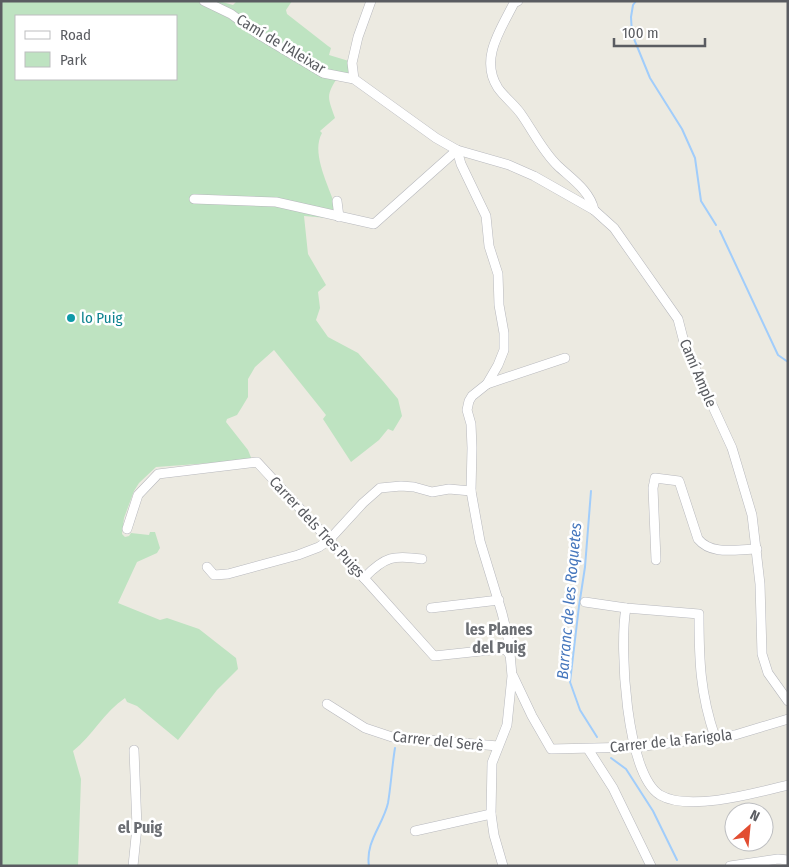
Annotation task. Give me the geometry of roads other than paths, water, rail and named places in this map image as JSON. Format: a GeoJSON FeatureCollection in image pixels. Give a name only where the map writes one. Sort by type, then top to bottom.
{"type":"FeatureCollection","features":[{"type":"Feature","properties":{"kind":"street","name":"Camí de l'Aleixar"},"geometry":{"type":"LineString","coordinates":[[204,1],[231,14],[258,34],[323,73],[354,79],[416,125],[457,150]]}},
{"type":"Feature","properties":{"kind":"street"},"geometry":{"type":"LineString","coordinates":[[354,79],[352,63],[371,1]]}},
{"type":"Feature","properties":{"kind":"street"},"geometry":{"type":"LineString","coordinates":[[518,1],[514,3],[494,43],[491,56],[492,73],[497,87],[517,108],[552,160],[592,200],[594,210]]}},
{"type":"Feature","properties":{"kind":"street"},"geometry":{"type":"LineString","coordinates":[[194,199],[276,202],[374,224],[457,150],[461,164],[486,216],[489,246],[498,274],[504,350],[487,384]]}},
{"type":"Feature","properties":{"kind":"street","name":"Camí Ample"},"geometry":{"type":"LineString","coordinates":[[457,150],[524,171],[594,210],[614,228],[678,319],[685,346],[732,448],[752,515],[760,584],[762,654],[768,673],[788,701]]}},
{"type":"Feature","properties":{"kind":"street"},"geometry":{"type":"LineString","coordinates":[[337,201],[339,217]]}},
{"type":"Feature","properties":{"kind":"street"},"geometry":{"type":"LineString","coordinates":[[503,866],[494,835],[491,814],[492,763],[507,725],[512,676],[499,600],[480,541],[471,491],[472,448],[467,410],[472,396],[487,384],[565,358]]}},
{"type":"Feature","properties":{"kind":"street","name":"Carrer dels Tres Puigs"},"geometry":{"type":"LineString","coordinates":[[127,529],[138,495],[158,474],[256,462],[434,656],[500,649],[506,650],[510,656]]}},
{"type":"Feature","properties":{"kind":"street"},"geometry":{"type":"LineString","coordinates":[[656,560],[653,488],[655,478],[679,481],[698,539],[704,546],[714,550],[757,549]]}},
{"type":"Feature","properties":{"kind":"street"},"geometry":{"type":"LineString","coordinates":[[207,567],[214,575],[228,574],[298,555],[319,547],[329,540],[362,503],[380,488],[401,486],[432,492],[449,489],[471,491]]}},
{"type":"Feature","properties":{"kind":"street"},"geometry":{"type":"LineString","coordinates":[[364,578],[375,567],[392,558],[399,556],[422,559]]}},
{"type":"Feature","properties":{"kind":"street"},"geometry":{"type":"LineString","coordinates":[[431,608],[499,600]]}},
{"type":"Feature","properties":{"kind":"street"},"geometry":{"type":"LineString","coordinates":[[585,602],[626,608],[699,614],[700,679],[706,710],[715,737]]}},
{"type":"Feature","properties":{"kind":"street"},"geometry":{"type":"LineString","coordinates":[[626,608],[623,663],[628,710],[642,771],[648,783],[660,794],[673,800],[686,802],[730,798],[788,786]]}},
{"type":"Feature","properties":{"kind":"street","name":"Carrer de la Farigola"},"geometry":{"type":"LineString","coordinates":[[512,676],[551,749],[588,750],[636,747],[735,735],[788,719]]}},
{"type":"Feature","properties":{"kind":"street","name":"Carrer del Serè"},"geometry":{"type":"LineString","coordinates":[[327,704],[365,728],[392,737],[498,746]]}},
{"type":"Feature","properties":{"kind":"street"},"geometry":{"type":"LineString","coordinates":[[133,866],[137,827],[134,750]]}},
{"type":"Feature","properties":{"kind":"street"},"geometry":{"type":"LineString","coordinates":[[588,750],[613,788],[651,866]]}},
{"type":"Feature","properties":{"kind":"street"},"geometry":{"type":"LineString","coordinates":[[415,831],[491,814]]}},
{"type":"Feature","properties":{"kind":"street"},"geometry":{"type":"LineString","coordinates":[[730,866],[778,859],[788,860]]}},
{"type":"Feature","properties":{"kind":"waterway"},"geometry":{"type":"LineString","coordinates":[[636,1],[633,5],[631,17],[632,34],[650,78],[682,129],[695,158],[701,201],[716,225]]}},
{"type":"Feature","properties":{"kind":"waterway"},"geometry":{"type":"LineString","coordinates":[[720,231],[778,355],[788,362]]}},
{"type":"Feature","properties":{"kind":"waterway","name":"Barranc de les Roquetes"},"geometry":{"type":"LineString","coordinates":[[591,491],[585,567],[570,682],[580,710],[597,737]]}},
{"type":"Feature","properties":{"kind":"waterway"},"geometry":{"type":"LineString","coordinates":[[369,866],[368,857],[372,841],[388,803],[395,748]]}},
{"type":"Feature","properties":{"kind":"waterway","name":"Barranc de les Roquetes"},"geometry":{"type":"LineString","coordinates":[[611,758],[626,769],[653,811],[677,860]]}},
{"type":"Feature","properties":{"kind":"place","name":"lo Puig"},"geometry":{"type":"Point","coordinates":[71,318]}},
{"type":"Feature","properties":{"kind":"district","name":"les Planes del Puig"},"geometry":{"type":"Point","coordinates":[499,638]}},
{"type":"Feature","properties":{"kind":"district","name":"el Puig"},"geometry":{"type":"Point","coordinates":[140,827]}}]}
